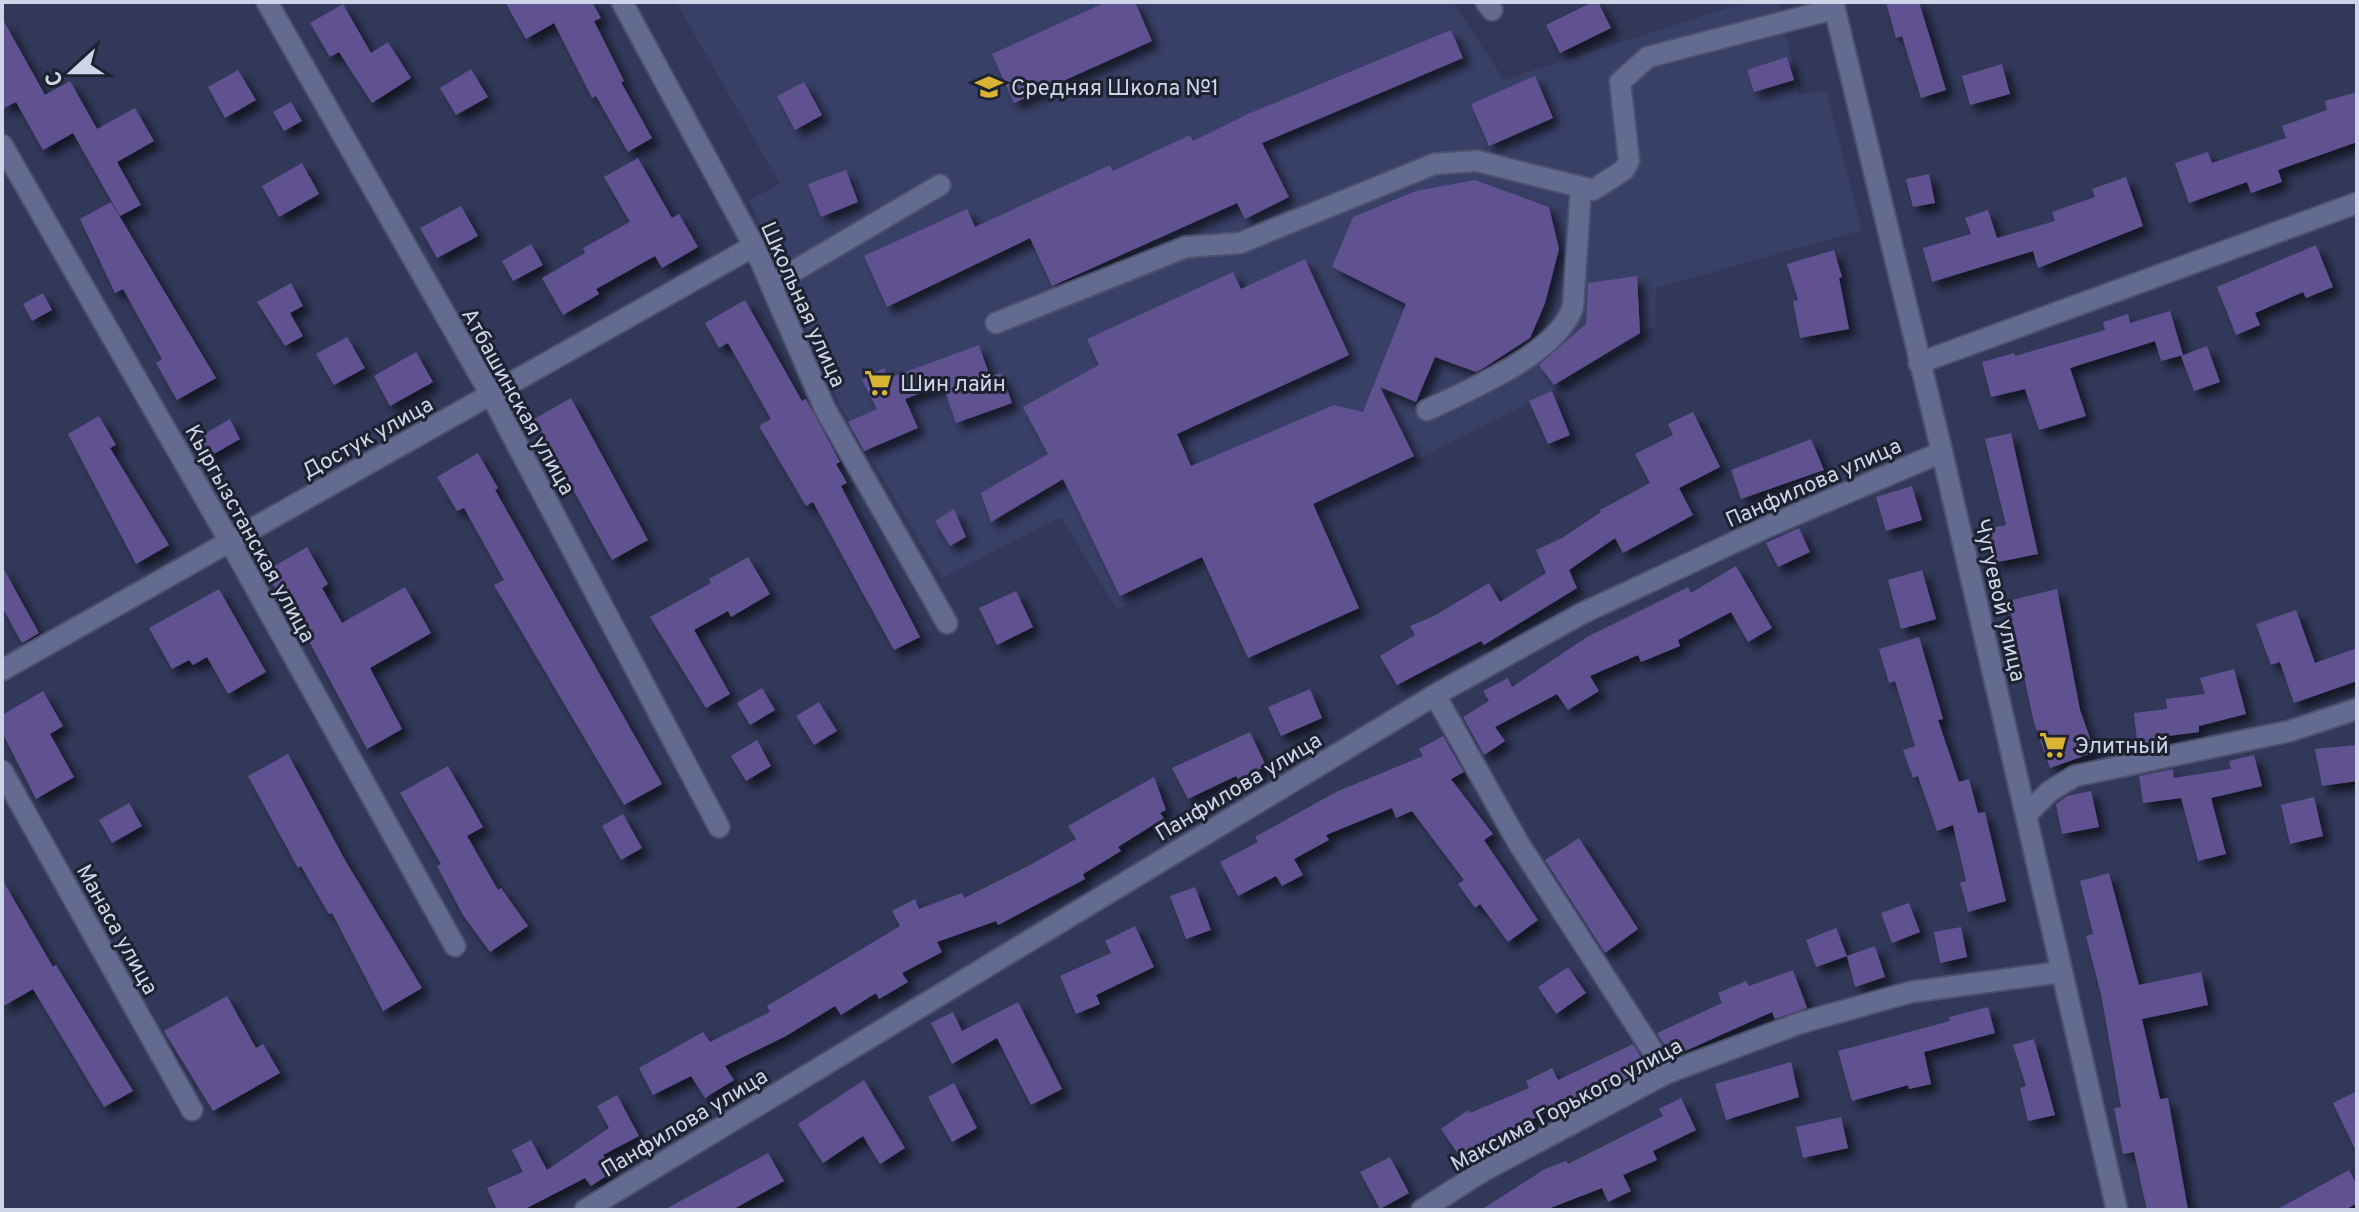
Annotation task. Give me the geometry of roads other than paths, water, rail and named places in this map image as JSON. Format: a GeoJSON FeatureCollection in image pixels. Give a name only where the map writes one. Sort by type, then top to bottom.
{"type":"FeatureCollection","features":[{"type":"Feature","properties":{"kind":"street","name":"Атбашинская улица"},"geometry":{"type":"LineString","coordinates":[[267,2],[491,395],[719,827]]}},
{"type":"Feature","properties":{"kind":"street","name":"Школьная улица"},"geometry":{"type":"LineString","coordinates":[[622,2],[754,246],[825,409],[947,623]]}},
{"type":"Feature","properties":{"kind":"street"},"geometry":{"type":"LineString","coordinates":[[996,323],[1186,247],[1240,243],[1434,164],[1477,161],[1593,190],[1624,170],[1629,161],[1620,82],[1640,63],[1648,57],[1834,6]]}},
{"type":"Feature","properties":{"kind":"street","name":"Чугуевой улица"},"geometry":{"type":"LineString","coordinates":[[1834,6],[1942,452],[2117,1210]]}},
{"type":"Feature","properties":{"kind":"street","name":"Кыргызстанская улица"},"geometry":{"type":"LineString","coordinates":[[2,145],[229,540],[455,946]]}},
{"type":"Feature","properties":{"kind":"street"},"geometry":{"type":"LineString","coordinates":[[772,284],[940,185]]}},
{"type":"Feature","properties":{"kind":"street"},"geometry":{"type":"LineString","coordinates":[[1427,410],[1512,369],[1568,323],[1573,307],[1581,187]]}},
{"type":"Feature","properties":{"kind":"street"},"geometry":{"type":"LineString","coordinates":[[1919,363],[2357,203]]}},
{"type":"Feature","properties":{"kind":"street","name":"Достук улица"},"geometry":{"type":"LineString","coordinates":[[2,670],[754,246]]}},
{"type":"Feature","properties":{"kind":"street","name":"Панфилова улица"},"geometry":{"type":"LineString","coordinates":[[585,1210],[1435,695],[1583,613],[1769,526],[1942,452]]}},
{"type":"Feature","properties":{"kind":"street"},"geometry":{"type":"LineString","coordinates":[[1435,695],[1519,844],[1667,1073]]}},
{"type":"Feature","properties":{"kind":"street"},"geometry":{"type":"LineString","coordinates":[[2026,815],[2050,791],[2075,776],[2290,731],[2357,709]]}},
{"type":"Feature","properties":{"kind":"street","name":"Манаса улица"},"geometry":{"type":"LineString","coordinates":[[2,771],[192,1110]]}},
{"type":"Feature","properties":{"kind":"street","name":"Максима Горького улица"},"geometry":{"type":"LineString","coordinates":[[1422,1210],[1483,1171],[1667,1073],[1800,1023],[1911,992],[2062,972]]}},
{"type":"Feature","properties":{"kind":"place","name":"Средняя Школа №1"},"geometry":{"type":"Point","coordinates":[989,87]}},
{"type":"Feature","properties":{"kind":"place","name":"Шин лайн"},"geometry":{"type":"Point","coordinates":[878,383]}},
{"type":"Feature","properties":{"kind":"place","name":"Элитный"},"geometry":{"type":"Point","coordinates":[2053,745]}}]}
